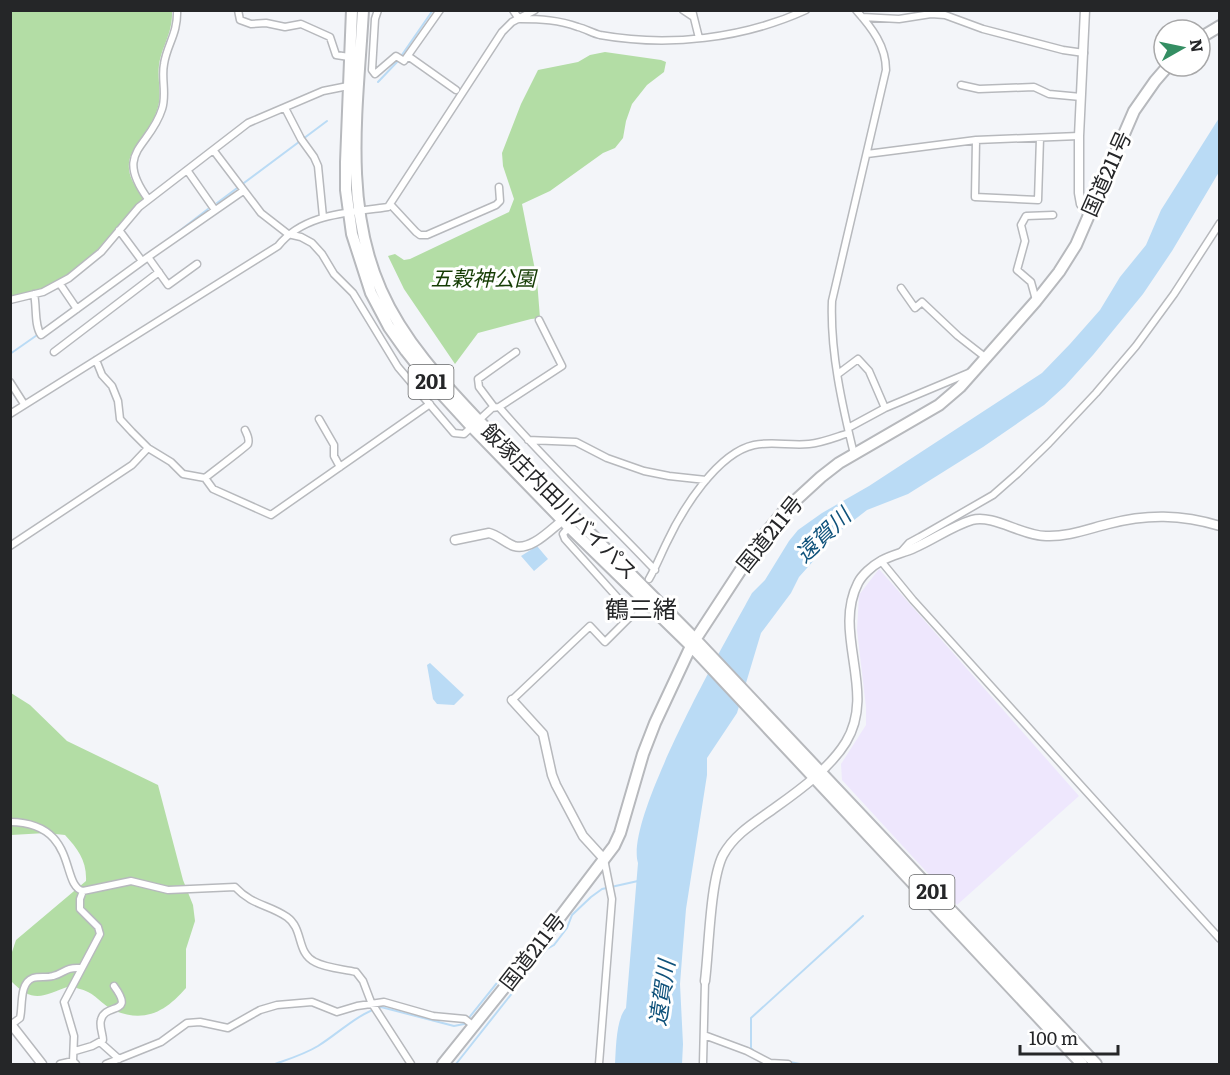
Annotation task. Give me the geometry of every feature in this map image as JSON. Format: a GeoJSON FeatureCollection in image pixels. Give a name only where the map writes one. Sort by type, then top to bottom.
{"type":"FeatureCollection","features":[{"type":"Feature","properties":{"kind":"highway","name":"飯塚庄内田川バイパス"},"geometry":{"type":"LineString","coordinates":[[352,10],[346,162],[354,212],[377,281],[401,327],[475,424],[566,524],[693,642]]}},
{"type":"Feature","properties":{"kind":"highway","name":"飯塚庄内田川バイパス"},"geometry":{"type":"LineString","coordinates":[[354,212],[363,10]]}},
{"type":"Feature","properties":{"kind":"highway","name":"国道211号"},"geometry":{"type":"LineString","coordinates":[[443,1065],[470,1023],[604,859],[620,833],[654,723],[693,642],[761,539],[784,511],[821,477],[854,454],[939,405],[975,370],[1036,301],[1076,245],[1134,111],[1158,78]]}},
{"type":"Feature","properties":{"kind":"highway","name":"飯塚庄内田川バイパス"},"geometry":{"type":"LineString","coordinates":[[475,424],[693,642],[816,774],[1096,1065]]}},
{"type":"Feature","properties":{"kind":"highway","name":"飯塚庄内田川バイパス"},"geometry":{"type":"LineString","coordinates":[[816,774],[1082,1065]]}},
{"type":"Feature","properties":{"kind":"street"},"geometry":{"type":"LineString","coordinates":[[148,199],[136,181],[134,171],[136,153],[160,117],[164,103],[164,62],[173,40],[177,10]]}},
{"type":"Feature","properties":{"kind":"street"},"geometry":{"type":"LineString","coordinates":[[237,10],[240,20],[251,24],[266,23],[285,27],[297,24],[306,25],[330,37],[336,56],[350,57]]}},
{"type":"Feature","properties":{"kind":"street"},"geometry":{"type":"LineString","coordinates":[[378,10],[375,19],[373,74],[378,73],[396,56],[456,90]]}},
{"type":"Feature","properties":{"kind":"street"},"geometry":{"type":"LineString","coordinates":[[402,58],[440,10]]}},
{"type":"Feature","properties":{"kind":"street"},"geometry":{"type":"LineString","coordinates":[[513,10],[519,19]]}},
{"type":"Feature","properties":{"kind":"street"},"geometry":{"type":"LineString","coordinates":[[10,414],[278,246],[288,234],[300,226],[323,217],[388,207],[502,32],[512,22],[535,10]]}},
{"type":"Feature","properties":{"kind":"street"},"geometry":{"type":"LineString","coordinates":[[683,10],[692,13],[699,38]]}},
{"type":"Feature","properties":{"kind":"street"},"geometry":{"type":"LineString","coordinates":[[519,19],[547,19],[579,27],[598,35],[665,41],[752,30],[806,10]]}},
{"type":"Feature","properties":{"kind":"street"},"geometry":{"type":"LineString","coordinates":[[854,454],[838,374],[832,301],[886,70],[877,37],[856,10]]}},
{"type":"Feature","properties":{"kind":"street"},"geometry":{"type":"LineString","coordinates":[[1085,10],[1079,193],[1081,204],[1089,214]]}},
{"type":"Feature","properties":{"kind":"street"},"geometry":{"type":"LineString","coordinates":[[862,17],[899,19],[931,14],[945,15],[983,29],[1063,50],[1084,53]]}},
{"type":"Feature","properties":{"kind":"street"},"geometry":{"type":"LineString","coordinates":[[961,85],[979,89],[1034,87],[1049,94],[1081,97]]}},
{"type":"Feature","properties":{"kind":"street"},"geometry":{"type":"LineString","coordinates":[[10,300],[60,284],[101,252],[148,199],[248,123],[323,91],[348,86]]}},
{"type":"Feature","properties":{"kind":"street"},"geometry":{"type":"LineString","coordinates":[[285,108],[318,166],[323,217]]}},
{"type":"Feature","properties":{"kind":"street"},"geometry":{"type":"LineString","coordinates":[[867,154],[976,140],[1080,136]]}},
{"type":"Feature","properties":{"kind":"street"},"geometry":{"type":"LineString","coordinates":[[976,140],[975,197],[1038,200],[1040,138]]}},
{"type":"Feature","properties":{"kind":"street"},"geometry":{"type":"LineString","coordinates":[[214,151],[261,213],[288,234],[312,243],[322,254],[334,274],[353,293],[398,367],[454,433],[464,434],[497,407],[562,366],[539,320]]}},
{"type":"Feature","properties":{"kind":"street"},"geometry":{"type":"LineString","coordinates":[[187,171],[215,210]]}},
{"type":"Feature","properties":{"kind":"street"},"geometry":{"type":"LineString","coordinates":[[390,204],[420,236],[427,235],[496,205],[500,201],[499,187]]}},
{"type":"Feature","properties":{"kind":"street"},"geometry":{"type":"LineString","coordinates":[[34,294],[39,333],[215,210],[241,188]]}},
{"type":"Feature","properties":{"kind":"street"},"geometry":{"type":"LineString","coordinates":[[1036,301],[1030,282],[1017,270],[1025,241],[1021,225],[1026,216],[1053,215]]}},
{"type":"Feature","properties":{"kind":"street"},"geometry":{"type":"LineString","coordinates":[[901,553],[909,543],[993,495],[1049,443],[1137,346],[1220,223]]}},
{"type":"Feature","properties":{"kind":"street"},"geometry":{"type":"LineString","coordinates":[[119,230],[159,272],[168,285],[197,264]]}},
{"type":"Feature","properties":{"kind":"street"},"geometry":{"type":"LineString","coordinates":[[54,352],[159,272]]}},
{"type":"Feature","properties":{"kind":"street"},"geometry":{"type":"LineString","coordinates":[[60,284],[75,307]]}},
{"type":"Feature","properties":{"kind":"street"},"geometry":{"type":"LineString","coordinates":[[901,288],[915,308],[922,302],[957,336],[985,357]]}},
{"type":"Feature","properties":{"kind":"street"},"geometry":{"type":"LineString","coordinates":[[516,352],[478,380],[479,387],[655,570]]}},
{"type":"Feature","properties":{"kind":"street"},"geometry":{"type":"LineString","coordinates":[[838,374],[858,359],[869,371],[885,408]]}},
{"type":"Feature","properties":{"kind":"street"},"geometry":{"type":"LineString","coordinates":[[96,360],[102,375],[112,386],[118,401],[120,419],[148,448],[171,462],[183,474],[205,478],[213,489],[271,515],[430,404]]}},
{"type":"Feature","properties":{"kind":"street"},"geometry":{"type":"LineString","coordinates":[[649,579],[676,524],[706,480],[722,463],[739,450],[747,446],[778,443],[807,444],[848,430],[885,408],[975,370]]}},
{"type":"Feature","properties":{"kind":"street"},"geometry":{"type":"LineString","coordinates":[[10,382],[24,404]]}},
{"type":"Feature","properties":{"kind":"street"},"geometry":{"type":"LineString","coordinates":[[319,419],[334,445],[334,456],[340,467]]}},
{"type":"Feature","properties":{"kind":"street"},"geometry":{"type":"LineString","coordinates":[[205,478],[247,447],[249,442],[245,430]]}},
{"type":"Feature","properties":{"kind":"street"},"geometry":{"type":"LineString","coordinates":[[528,440],[576,442],[607,458],[644,471],[706,480]]}},
{"type":"Feature","properties":{"kind":"street"},"geometry":{"type":"LineString","coordinates":[[10,546],[132,465],[148,448]]}},
{"type":"Feature","properties":{"kind":"street"},"geometry":{"type":"LineString","coordinates":[[703,1065],[705,981],[718,867],[738,835],[816,774],[835,757],[846,743],[858,708],[858,688],[850,635],[852,598],[858,582],[868,570],[881,561],[971,520],[983,519],[1032,535],[1047,536],[1060,536],[1149,516],[1181,517],[1220,526]]}},
{"type":"Feature","properties":{"kind":"street"},"geometry":{"type":"LineString","coordinates":[[455,540],[489,532],[510,545],[521,547],[566,524]]}},
{"type":"Feature","properties":{"kind":"street"},"geometry":{"type":"LineString","coordinates":[[566,524],[563,534],[565,539],[625,606],[632,607],[629,618],[605,642],[590,627],[512,700],[543,734],[556,785],[583,836],[604,859],[612,899],[599,1065]]}},
{"type":"Feature","properties":{"kind":"street"},"geometry":{"type":"LineString","coordinates":[[881,561],[913,600],[1220,939]]}},
{"type":"Feature","properties":{"kind":"street"},"geometry":{"type":"LineString","coordinates":[[10,822],[28,823],[56,839],[64,852],[73,884],[79,891],[131,881],[168,890],[235,887],[245,898],[287,917],[299,933],[306,956],[316,963],[356,972],[363,981],[374,1007],[411,1065]]}},
{"type":"Feature","properties":{"kind":"street"},"geometry":{"type":"LineString","coordinates":[[60,1065],[68,1061],[75,1063],[74,1036],[64,1002],[100,934],[98,927],[80,909],[80,898],[83,891]]}},
{"type":"Feature","properties":{"kind":"street"},"geometry":{"type":"LineString","coordinates":[[42,1065],[11,1023],[20,1018],[24,987],[32,978],[52,976],[67,968],[80,968]]}},
{"type":"Feature","properties":{"kind":"street"},"geometry":{"type":"LineString","coordinates":[[75,1051],[103,1040],[101,1020],[104,1015],[120,1006],[122,1001],[114,986]]}},
{"type":"Feature","properties":{"kind":"street"},"geometry":{"type":"LineString","coordinates":[[106,1065],[161,1042],[187,1023],[228,1028],[260,1010],[277,1005],[312,1002],[337,1012],[374,1007],[384,1002],[433,1016],[470,1023]]}},
{"type":"Feature","properties":{"kind":"street"},"geometry":{"type":"LineString","coordinates":[[704,1035],[747,1051],[770,1063],[788,1065]]}},
{"type":"Feature","properties":{"kind":"street"},"geometry":{"type":"LineString","coordinates":[[100,1043],[119,1059]]}},
{"type":"Feature","properties":{"kind":"shaded area"},"geometry":{"type":"Polygon","coordinates":[[[879,569],[1079,796],[957,905],[842,780],[841,764],[866,725],[857,630],[859,595],[879,569]]]}},
{"type":"Feature","properties":{"kind":"green space"},"geometry":{"type":"Polygon","coordinates":[[[172,10],[171,26],[160,58],[158,107],[153,120],[133,150],[130,160],[129,171],[144,198],[92,255],[69,276],[39,290],[11,297],[10,11],[172,10]]]}},
{"type":"Feature","properties":{"kind":"green space","name":"五穀神公園"},"geometry":{"type":"Polygon","coordinates":[[[605,52],[661,60],[666,62],[664,72],[647,85],[632,104],[623,138],[615,148],[603,153],[550,191],[522,204],[537,280],[540,318],[478,333],[455,364],[404,289],[388,256],[395,254],[404,260],[410,259],[509,212],[514,199],[503,166],[502,153],[521,104],[538,70],[578,62],[590,55],[605,52]]]}},
{"type":"Feature","properties":{"kind":"green space"},"geometry":{"type":"Polygon","coordinates":[[[11,693],[30,705],[67,741],[158,785],[183,880],[193,905],[195,921],[186,949],[186,988],[171,1003],[155,1013],[136,1016],[115,1011],[88,992],[70,986],[46,995],[33,996],[11,981],[11,955],[16,940],[86,881],[86,874],[81,856],[65,835],[46,833],[11,835],[11,693]]]}},
{"type":"Feature","properties":{"kind":"water","name":"遠賀川"},"geometry":{"type":"Polygon","coordinates":[[[1219,118],[1219,172],[1172,251],[1143,294],[1093,355],[1044,405],[908,494],[867,510],[840,531],[799,577],[791,593],[761,633],[737,713],[707,758],[707,775],[686,909],[680,984],[682,1064],[615,1064],[618,1027],[626,1008],[638,840],[646,808],[680,728],[752,593],[765,580],[798,530],[1042,373],[1100,310],[1120,277],[1146,245],[1161,210],[1219,118]]]}},
{"type":"Feature","properties":{"kind":"water"},"geometry":{"type":"Polygon","coordinates":[[[537,546],[548,559],[534,571],[521,556],[537,546]]]}},
{"type":"Feature","properties":{"kind":"water"},"geometry":{"type":"Polygon","coordinates":[[[430,663],[464,695],[454,705],[437,704],[433,699],[427,665],[430,663]]]}},
{"type":"Feature","properties":{"kind":"waterway"},"geometry":{"type":"LineString","coordinates":[[378,82],[397,62],[433,10]]}},
{"type":"Feature","properties":{"kind":"waterway"},"geometry":{"type":"LineString","coordinates":[[217,203],[327,121]]}},
{"type":"Feature","properties":{"kind":"waterway"},"geometry":{"type":"LineString","coordinates":[[161,245],[208,209]]}},
{"type":"Feature","properties":{"kind":"waterway"},"geometry":{"type":"LineString","coordinates":[[56,320],[81,302]]}},
{"type":"Feature","properties":{"kind":"waterway"},"geometry":{"type":"LineString","coordinates":[[10,354],[40,333]]}},
{"type":"Feature","properties":{"kind":"waterway"},"geometry":{"type":"LineString","coordinates":[[456,1064],[547,949],[554,945],[567,928],[572,915],[602,889],[638,881]]}},
{"type":"Feature","properties":{"kind":"waterway"},"geometry":{"type":"LineString","coordinates":[[753,1050],[751,1048],[751,1018],[863,916]]}},
{"type":"Feature","properties":{"kind":"waterway"},"geometry":{"type":"LineString","coordinates":[[275,1064],[313,1049],[356,1019],[381,1007],[454,1026],[464,1024],[517,958],[522,960]]}},
{"type":"Feature","properties":{"kind":"waterway"},"geometry":{"type":"LineString","coordinates":[[790,1062],[800,1064]]}},
{"type":"Feature","properties":{"kind":"district","name":"鶴三緒"},"geometry":{"type":"Point","coordinates":[641,610]}}]}
